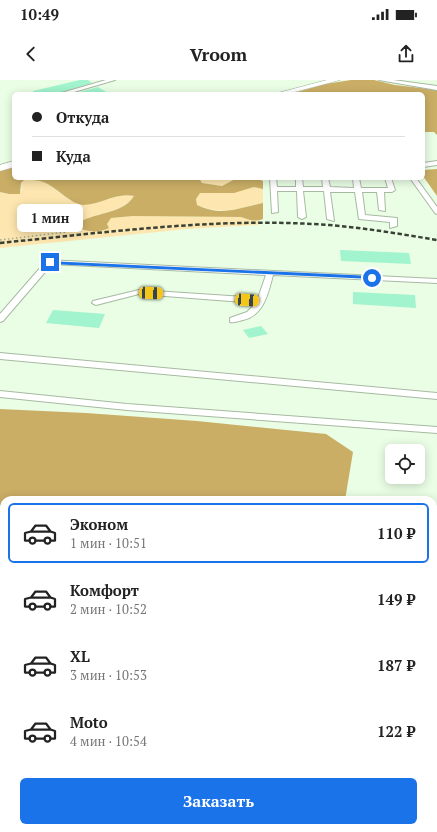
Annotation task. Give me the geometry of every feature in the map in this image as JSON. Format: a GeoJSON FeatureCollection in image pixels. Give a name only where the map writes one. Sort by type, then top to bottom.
{"type":"FeatureCollection","features":[{"type":"Feature","properties":{"kind":"main road"},"geometry":{"type":"LineString","coordinates":[[286,92],[333,80]]}},
{"type":"Feature","properties":{"kind":"main road"},"geometry":{"type":"LineString","coordinates":[[0,168],[12,165]]}},
{"type":"Feature","properties":{"kind":"street"},"geometry":{"type":"LineString","coordinates":[[68,92],[112,80]]}},
{"type":"Feature","properties":{"kind":"street"},"geometry":{"type":"LineString","coordinates":[[382,80],[437,88]]}},
{"type":"Feature","properties":{"kind":"street"},"geometry":{"type":"LineString","coordinates":[[425,164],[437,163]]}},
{"type":"Feature","properties":{"kind":"street"},"geometry":{"type":"LineString","coordinates":[[272,180],[274,212]]}},
{"type":"Feature","properties":{"kind":"street"},"geometry":{"type":"LineString","coordinates":[[299,180],[302,217]]}},
{"type":"Feature","properties":{"kind":"street"},"geometry":{"type":"LineString","coordinates":[[326,180],[331,219]]}},
{"type":"Feature","properties":{"kind":"street"},"geometry":{"type":"LineString","coordinates":[[356,180],[362,217],[394,220],[393,226]]}},
{"type":"Feature","properties":{"kind":"street"},"geometry":{"type":"LineString","coordinates":[[273,189],[392,190],[389,180]]}},
{"type":"Feature","properties":{"kind":"street"},"geometry":{"type":"LineString","coordinates":[[414,180],[437,212]]}},
{"type":"Feature","properties":{"kind":"street"},"geometry":{"type":"LineString","coordinates":[[380,190],[383,210]]}},
{"type":"Feature","properties":{"kind":"street"},"geometry":{"type":"LineString","coordinates":[[0,319],[50,262],[437,281]]}},
{"type":"Feature","properties":{"kind":"street"},"geometry":{"type":"LineString","coordinates":[[233,320],[245,318],[259,307],[270,272]]}},
{"type":"Feature","properties":{"kind":"street"},"geometry":{"type":"LineString","coordinates":[[96,303],[139,292],[261,301]]}},
{"type":"Feature","properties":{"kind":"street"},"geometry":{"type":"LineString","coordinates":[[0,356],[437,396]]}},
{"type":"Feature","properties":{"kind":"street"},"geometry":{"type":"LineString","coordinates":[[0,394],[127,407],[437,430]]}},
{"type":"Feature","properties":{"kind":"path"},"geometry":{"type":"LineString","coordinates":[[0,240],[67,232]]}},
{"type":"Feature","properties":{"kind":"shaded area"},"geometry":{"type":"Polygon","coordinates":[[[351,80],[374,80],[395,85],[437,90],[437,135],[434,132],[425,132],[425,92],[297,92],[325,84],[351,80]]]}},
{"type":"Feature","properties":{"kind":"shaded area"},"geometry":{"type":"Polygon","coordinates":[[[12,168],[12,180],[24,180],[21,183],[20,194],[0,192],[0,171],[12,168]]]}},
{"type":"Feature","properties":{"kind":"shaded area"},"geometry":{"type":"Polygon","coordinates":[[[437,169],[437,196],[425,179],[425,170],[437,169]]]}},
{"type":"Feature","properties":{"kind":"shaded area"},"geometry":{"type":"Polygon","coordinates":[[[24,180],[32,180],[46,183],[73,202],[83,205],[96,203],[114,197],[127,195],[134,196],[130,201],[121,207],[94,216],[109,228],[107,224],[111,218],[133,216],[241,217],[258,221],[258,225],[187,229],[0,248],[0,192],[9,194],[22,191],[21,183],[24,180]]]}},
{"type":"Feature","properties":{"kind":"shaded area"},"geometry":{"type":"Polygon","coordinates":[[[32,180],[200,180],[202,183],[222,186],[233,180],[261,180],[263,181],[263,189],[254,187],[234,193],[200,193],[196,199],[197,205],[206,209],[222,211],[263,203],[263,219],[249,220],[241,217],[133,216],[111,218],[107,224],[109,228],[101,231],[88,231],[76,225],[90,217],[122,207],[134,196],[127,195],[114,197],[96,203],[83,205],[78,204],[47,184],[32,180]]]}},
{"type":"Feature","properties":{"kind":"shaded area"},"geometry":{"type":"Polygon","coordinates":[[[200,180],[233,180],[222,186],[202,183],[200,180]]]}},
{"type":"Feature","properties":{"kind":"shaded area"},"geometry":{"type":"Polygon","coordinates":[[[254,187],[263,189],[263,203],[223,211],[197,205],[196,199],[200,193],[245,190],[254,187]]]}},
{"type":"Feature","properties":{"kind":"shaded area"},"geometry":{"type":"Polygon","coordinates":[[[0,409],[86,413],[197,421],[326,434],[353,452],[346,496],[0,496],[0,409]]]}},
{"type":"Feature","properties":{"kind":"building"},"geometry":{"type":"Polygon","coordinates":[[[80,80],[88,80],[92,83],[63,92],[33,91],[80,80]]]}},
{"type":"Feature","properties":{"kind":"building"},"geometry":{"type":"Polygon","coordinates":[[[98,87],[107,92],[79,92],[98,87]]]}},
{"type":"Feature","properties":{"kind":"building"},"geometry":{"type":"Polygon","coordinates":[[[340,250],[409,253],[411,264],[341,261],[340,250]]]}},
{"type":"Feature","properties":{"kind":"building"},"geometry":{"type":"Polygon","coordinates":[[[353,292],[415,295],[416,308],[353,304],[353,292]]]}},
{"type":"Feature","properties":{"kind":"building"},"geometry":{"type":"Polygon","coordinates":[[[53,310],[105,314],[99,328],[46,323],[53,310]]]}},
{"type":"Feature","properties":{"kind":"building"},"geometry":{"type":"Polygon","coordinates":[[[261,326],[268,334],[249,338],[243,330],[261,326]]]}},
{"type":"Feature","properties":{"kind":"railway"},"geometry":{"type":"LineString","coordinates":[[0,243],[123,230],[206,224],[247,223],[329,225],[370,229],[437,240]]}},
{"type":"Feature","properties":{"kind":"route"},"geometry":{"type":"LineString","coordinates":[[50,262],[372,278]]}}]}
